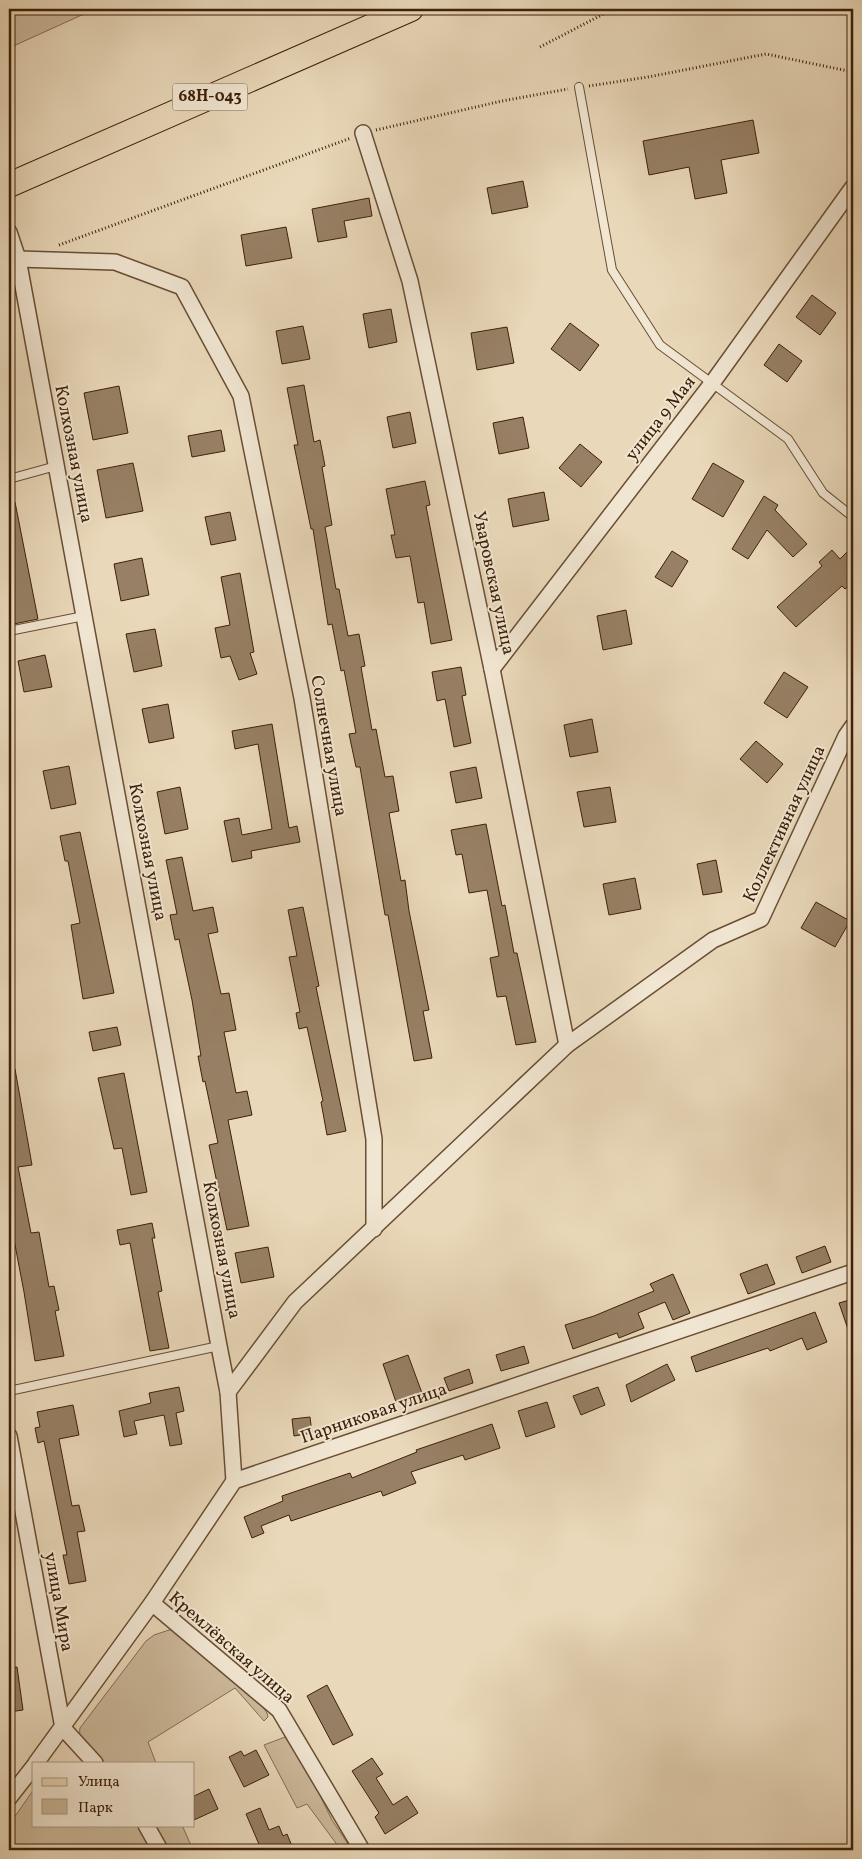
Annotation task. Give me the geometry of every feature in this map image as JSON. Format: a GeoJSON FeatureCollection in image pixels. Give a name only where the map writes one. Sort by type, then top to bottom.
{"type":"FeatureCollection","features":[{"type":"Feature","properties":{"kind":"main road","name":"68Н-043"},"geometry":{"type":"LineString","coordinates":[[9,185],[372,22],[411,9]]}},
{"type":"Feature","properties":{"kind":"street","name":"Уваровская улица"},"geometry":{"type":"LineString","coordinates":[[364,133],[410,282],[492,669],[568,1045]]}},
{"type":"Feature","properties":{"kind":"street","name":"улица 9 Мая"},"geometry":{"type":"LineString","coordinates":[[492,669],[713,382],[853,187]]}},
{"type":"Feature","properties":{"kind":"street","name":"Колхозная улица"},"geometry":{"type":"LineString","coordinates":[[9,232],[18,259],[220,1346],[228,1392],[234,1481]]}},
{"type":"Feature","properties":{"kind":"street","name":"Солнечная улица"},"geometry":{"type":"LineString","coordinates":[[18,259],[115,262],[182,287],[241,396],[302,698],[373,1129],[374,1229]]}},
{"type":"Feature","properties":{"kind":"street","name":"Коллективная улица"},"geometry":{"type":"LineString","coordinates":[[228,1392],[295,1302],[568,1045],[713,940],[762,919],[846,736],[853,726]]}},
{"type":"Feature","properties":{"kind":"street","name":"Парниковая улица"},"geometry":{"type":"LineString","coordinates":[[234,1481],[853,1272]]}},
{"type":"Feature","properties":{"kind":"street","name":"улица Мира"},"geometry":{"type":"LineString","coordinates":[[9,1436],[62,1728]]}},
{"type":"Feature","properties":{"kind":"street"},"geometry":{"type":"LineString","coordinates":[[36,1762],[152,1603],[234,1481]]}},
{"type":"Feature","properties":{"kind":"street","name":"Кремлёвская улица"},"geometry":{"type":"LineString","coordinates":[[152,1603],[279,1710],[362,1850]]}},
{"type":"Feature","properties":{"kind":"street"},"geometry":{"type":"LineString","coordinates":[[62,1728],[94,1762]]}},
{"type":"Feature","properties":{"kind":"street"},"geometry":{"type":"LineString","coordinates":[[9,1798],[32,1768]]}},
{"type":"Feature","properties":{"kind":"street"},"geometry":{"type":"LineString","coordinates":[[147,1826],[160,1850]]}},
{"type":"Feature","properties":{"kind":"lane"},"geometry":{"type":"LineString","coordinates":[[578,87],[612,270],[660,345],[713,382],[788,439],[823,494],[853,516]]}},
{"type":"Feature","properties":{"kind":"lane"},"geometry":{"type":"LineString","coordinates":[[9,479],[56,466]]}},
{"type":"Feature","properties":{"kind":"lane"},"geometry":{"type":"LineString","coordinates":[[9,631],[84,616]]}},
{"type":"Feature","properties":{"kind":"lane"},"geometry":{"type":"LineString","coordinates":[[9,1392],[220,1346]]}},
{"type":"Feature","properties":{"kind":"path"},"geometry":{"type":"LineString","coordinates":[[540,47],[613,9]]}},
{"type":"Feature","properties":{"kind":"path"},"geometry":{"type":"LineString","coordinates":[[55,246],[364,133],[502,101],[648,77],[766,54],[853,72]]}},
{"type":"Feature","properties":{"kind":"green space"},"geometry":{"type":"Polygon","coordinates":[[[9,9],[95,9],[9,48],[9,9]]]}},
{"type":"Feature","properties":{"kind":"green space"},"geometry":{"type":"Polygon","coordinates":[[[169,1630],[179,1631],[244,1687],[265,1710],[268,1717],[264,1721],[235,1688],[148,1742],[156,1762],[103,1762],[84,1743],[81,1738],[80,1728],[146,1641],[154,1635],[169,1630]]]}},
{"type":"Feature","properties":{"kind":"green space"},"geometry":{"type":"Polygon","coordinates":[[[285,1737],[308,1771],[332,1820],[352,1850],[341,1850],[307,1804],[297,1808],[264,1745],[285,1737]]]}},
{"type":"Feature","properties":{"kind":"green space"},"geometry":{"type":"Polygon","coordinates":[[[32,1792],[32,1826],[141,1826],[155,1850],[9,1850],[9,1825],[32,1792]]]}},
{"type":"Feature","properties":{"kind":"green space"},"geometry":{"type":"Polygon","coordinates":[[[155,1826],[182,1826],[193,1850],[168,1850],[155,1826]]]}},
{"type":"Feature","properties":{"kind":"building"},"geometry":{"type":"Polygon","coordinates":[[[753,120],[759,153],[721,160],[727,193],[695,199],[689,167],[649,175],[643,141],[753,120]]]}},
{"type":"Feature","properties":{"kind":"building"},"geometry":{"type":"Polygon","coordinates":[[[523,181],[528,207],[492,214],[487,188],[523,181]]]}},
{"type":"Feature","properties":{"kind":"building"},"geometry":{"type":"Polygon","coordinates":[[[369,198],[372,216],[344,221],[347,237],[318,242],[312,209],[369,198]]]}},
{"type":"Feature","properties":{"kind":"building"},"geometry":{"type":"Polygon","coordinates":[[[286,227],[292,258],[246,266],[241,235],[286,227]]]}},
{"type":"Feature","properties":{"kind":"building"},"geometry":{"type":"Polygon","coordinates":[[[812,295],[836,313],[820,335],[796,317],[812,295]]]}},
{"type":"Feature","properties":{"kind":"building"},"geometry":{"type":"Polygon","coordinates":[[[391,309],[397,342],[369,348],[363,314],[391,309]]]}},
{"type":"Feature","properties":{"kind":"building"},"geometry":{"type":"Polygon","coordinates":[[[570,323],[599,345],[580,371],[551,349],[570,323]]]}},
{"type":"Feature","properties":{"kind":"building"},"geometry":{"type":"Polygon","coordinates":[[[303,326],[310,359],[282,364],[276,331],[303,326]]]}},
{"type":"Feature","properties":{"kind":"building"},"geometry":{"type":"Polygon","coordinates":[[[507,327],[514,363],[477,370],[471,333],[507,327]]]}},
{"type":"Feature","properties":{"kind":"building"},"geometry":{"type":"Polygon","coordinates":[[[779,344],[802,361],[787,382],[764,365],[779,344]]]}},
{"type":"Feature","properties":{"kind":"building"},"geometry":{"type":"Polygon","coordinates":[[[304,385],[314,442],[320,440],[325,466],[322,467],[332,525],[325,527],[336,589],[339,589],[348,636],[359,634],[365,666],[361,667],[372,730],[376,729],[385,777],[393,776],[399,811],[389,813],[401,881],[405,880],[409,911],[429,1010],[423,1011],[432,1058],[414,1061],[388,915],[385,915],[360,767],[356,767],[349,734],[356,733],[344,670],[341,671],[332,624],[328,625],[313,529],[311,529],[294,445],[298,445],[287,388],[304,385]]]}},
{"type":"Feature","properties":{"kind":"building"},"geometry":{"type":"Polygon","coordinates":[[[119,386],[128,433],[93,440],[84,393],[119,386]]]}},
{"type":"Feature","properties":{"kind":"building"},"geometry":{"type":"Polygon","coordinates":[[[410,412],[416,443],[393,448],[387,417],[410,412]]]}},
{"type":"Feature","properties":{"kind":"building"},"geometry":{"type":"Polygon","coordinates":[[[523,417],[529,448],[499,454],[493,423],[523,417]]]}},
{"type":"Feature","properties":{"kind":"building"},"geometry":{"type":"Polygon","coordinates":[[[221,430],[225,451],[192,457],[188,436],[221,430]]]}},
{"type":"Feature","properties":{"kind":"building"},"geometry":{"type":"Polygon","coordinates":[[[580,444],[602,462],[581,487],[559,468],[580,444]]]}},
{"type":"Feature","properties":{"kind":"building"},"geometry":{"type":"Polygon","coordinates":[[[133,463],[143,511],[106,518],[97,470],[133,463]]]}},
{"type":"Feature","properties":{"kind":"building"},"geometry":{"type":"Polygon","coordinates":[[[713,463],[744,481],[723,517],[692,499],[713,463]]]}},
{"type":"Feature","properties":{"kind":"building"},"geometry":{"type":"Polygon","coordinates":[[[425,481],[430,505],[426,506],[452,640],[431,644],[424,602],[418,603],[410,556],[396,558],[391,535],[395,535],[386,489],[425,481]]]}},
{"type":"Feature","properties":{"kind":"building"},"geometry":{"type":"Polygon","coordinates":[[[544,492],[549,520],[513,527],[508,499],[544,492]]]}},
{"type":"Feature","properties":{"kind":"building"},"geometry":{"type":"Polygon","coordinates":[[[764,496],[778,505],[775,510],[807,544],[793,557],[767,530],[748,559],[732,549],[764,496]]]}},
{"type":"Feature","properties":{"kind":"building"},"geometry":{"type":"Polygon","coordinates":[[[15,502],[38,619],[9,625],[9,503],[15,502]]]}},
{"type":"Feature","properties":{"kind":"building"},"geometry":{"type":"Polygon","coordinates":[[[230,512],[236,540],[211,545],[205,517],[230,512]]]}},
{"type":"Feature","properties":{"kind":"building"},"geometry":{"type":"Polygon","coordinates":[[[853,546],[853,582],[845,589],[842,586],[796,627],[777,607],[822,566],[819,562],[832,550],[840,559],[853,546]]]}},
{"type":"Feature","properties":{"kind":"building"},"geometry":{"type":"Polygon","coordinates":[[[672,551],[688,561],[672,587],[655,577],[672,551]]]}},
{"type":"Feature","properties":{"kind":"building"},"geometry":{"type":"Polygon","coordinates":[[[142,558],[149,595],[121,601],[114,564],[142,558]]]}},
{"type":"Feature","properties":{"kind":"building"},"geometry":{"type":"Polygon","coordinates":[[[240,573],[254,652],[250,653],[257,674],[239,680],[230,656],[221,658],[215,628],[230,625],[221,577],[240,573]]]}},
{"type":"Feature","properties":{"kind":"building"},"geometry":{"type":"Polygon","coordinates":[[[626,610],[632,644],[603,650],[597,616],[626,610]]]}},
{"type":"Feature","properties":{"kind":"building"},"geometry":{"type":"Polygon","coordinates":[[[155,629],[162,666],[134,672],[126,634],[155,629]]]}},
{"type":"Feature","properties":{"kind":"building"},"geometry":{"type":"Polygon","coordinates":[[[45,655],[52,687],[24,692],[18,661],[45,655]]]}},
{"type":"Feature","properties":{"kind":"building"},"geometry":{"type":"Polygon","coordinates":[[[461,667],[466,695],[462,696],[471,743],[454,747],[445,699],[437,701],[432,672],[461,667]]]}},
{"type":"Feature","properties":{"kind":"building"},"geometry":{"type":"Polygon","coordinates":[[[784,672],[808,687],[787,718],[764,703],[784,672]]]}},
{"type":"Feature","properties":{"kind":"building"},"geometry":{"type":"Polygon","coordinates":[[[168,704],[174,738],[149,743],[142,709],[168,704]]]}},
{"type":"Feature","properties":{"kind":"building"},"geometry":{"type":"Polygon","coordinates":[[[592,719],[598,752],[570,757],[564,725],[592,719]]]}},
{"type":"Feature","properties":{"kind":"building"},"geometry":{"type":"Polygon","coordinates":[[[272,724],[289,828],[297,826],[300,842],[251,851],[252,858],[232,862],[224,821],[239,818],[242,835],[272,829],[258,744],[235,749],[232,731],[272,724]]]}},
{"type":"Feature","properties":{"kind":"building"},"geometry":{"type":"Polygon","coordinates":[[[756,741],[783,764],[767,783],[740,759],[756,741]]]}},
{"type":"Feature","properties":{"kind":"building"},"geometry":{"type":"Polygon","coordinates":[[[69,766],[76,804],[51,809],[43,771],[69,766]]]}},
{"type":"Feature","properties":{"kind":"building"},"geometry":{"type":"Polygon","coordinates":[[[476,767],[482,798],[456,803],[450,772],[476,767]]]}},
{"type":"Feature","properties":{"kind":"building"},"geometry":{"type":"Polygon","coordinates":[[[180,787],[188,829],[165,834],[157,792],[180,787]]]}},
{"type":"Feature","properties":{"kind":"building"},"geometry":{"type":"Polygon","coordinates":[[[610,787],[616,822],[584,827],[577,792],[610,787]]]}},
{"type":"Feature","properties":{"kind":"building"},"geometry":{"type":"Polygon","coordinates":[[[486,824],[502,906],[505,905],[514,953],[517,953],[536,1042],[516,1045],[506,996],[497,997],[490,958],[499,956],[487,890],[469,893],[462,854],[456,855],[451,830],[486,824]]]}},
{"type":"Feature","properties":{"kind":"building"},"geometry":{"type":"Polygon","coordinates":[[[80,832],[114,993],[83,999],[71,925],[80,923],[68,861],[65,861],[60,836],[80,832]]]}},
{"type":"Feature","properties":{"kind":"building"},"geometry":{"type":"Polygon","coordinates":[[[182,857],[193,911],[213,907],[218,932],[208,934],[221,994],[229,993],[236,1030],[224,1032],[236,1093],[247,1091],[252,1115],[228,1120],[249,1226],[227,1230],[209,1145],[218,1143],[198,1056],[201,1056],[192,1000],[179,939],[175,940],[170,915],[177,914],[166,860],[182,857]]]}},
{"type":"Feature","properties":{"kind":"building"},"geometry":{"type":"Polygon","coordinates":[[[716,860],[722,892],[703,895],[697,864],[716,860]]]}},
{"type":"Feature","properties":{"kind":"building"},"geometry":{"type":"Polygon","coordinates":[[[635,878],[641,909],[609,915],[603,884],[635,878]]]}},
{"type":"Feature","properties":{"kind":"building"},"geometry":{"type":"Polygon","coordinates":[[[816,902],[850,921],[835,947],[801,928],[816,902]]]}},
{"type":"Feature","properties":{"kind":"building"},"geometry":{"type":"Polygon","coordinates":[[[303,907],[319,986],[316,987],[346,1131],[327,1135],[321,1102],[323,1101],[307,1027],[299,1029],[296,1013],[300,1012],[289,957],[297,956],[288,910],[303,907]]]}},
{"type":"Feature","properties":{"kind":"building"},"geometry":{"type":"Polygon","coordinates":[[[117,1027],[121,1045],[93,1051],[89,1032],[117,1027]]]}},
{"type":"Feature","properties":{"kind":"building"},"geometry":{"type":"Polygon","coordinates":[[[15,1069],[32,1165],[18,1167],[31,1233],[39,1232],[49,1287],[54,1286],[59,1310],[55,1311],[64,1356],[35,1361],[11,1224],[9,1225],[9,1070],[15,1069]]]}},
{"type":"Feature","properties":{"kind":"building"},"geometry":{"type":"Polygon","coordinates":[[[124,1073],[147,1192],[131,1195],[122,1148],[114,1149],[98,1078],[124,1073]]]}},
{"type":"Feature","properties":{"kind":"building"},"geometry":{"type":"Polygon","coordinates":[[[152,1223],[155,1238],[152,1238],[162,1291],[158,1292],[169,1348],[150,1351],[130,1243],[120,1245],[117,1230],[152,1223]]]}},
{"type":"Feature","properties":{"kind":"building"},"geometry":{"type":"Polygon","coordinates":[[[825,1246],[831,1262],[802,1273],[796,1257],[825,1246]]]}},
{"type":"Feature","properties":{"kind":"building"},"geometry":{"type":"Polygon","coordinates":[[[268,1247],[274,1277],[241,1283],[235,1253],[268,1247]]]}},
{"type":"Feature","properties":{"kind":"building"},"geometry":{"type":"Polygon","coordinates":[[[767,1264],[775,1284],[748,1294],[740,1274],[767,1264]]]}},
{"type":"Feature","properties":{"kind":"building"},"geometry":{"type":"Polygon","coordinates":[[[673,1274],[690,1313],[673,1320],[665,1302],[638,1313],[644,1328],[619,1338],[617,1333],[573,1349],[565,1325],[594,1316],[654,1291],[650,1284],[673,1274]]]}},
{"type":"Feature","properties":{"kind":"building"},"geometry":{"type":"Polygon","coordinates":[[[853,1299],[853,1338],[851,1338],[839,1303],[853,1299]]]}},
{"type":"Feature","properties":{"kind":"building"},"geometry":{"type":"Polygon","coordinates":[[[815,1312],[827,1342],[807,1350],[802,1338],[770,1351],[768,1348],[696,1372],[691,1357],[815,1312]]]}},
{"type":"Feature","properties":{"kind":"building"},"geometry":{"type":"Polygon","coordinates":[[[524,1346],[529,1363],[501,1371],[496,1355],[524,1346]]]}},
{"type":"Feature","properties":{"kind":"building"},"geometry":{"type":"Polygon","coordinates":[[[408,1355],[422,1393],[396,1402],[383,1364],[408,1355]]]}},
{"type":"Feature","properties":{"kind":"building"},"geometry":{"type":"Polygon","coordinates":[[[667,1364],[675,1380],[631,1402],[626,1385],[667,1364]]]}},
{"type":"Feature","properties":{"kind":"building"},"geometry":{"type":"Polygon","coordinates":[[[469,1369],[473,1383],[449,1391],[444,1378],[469,1369]]]}},
{"type":"Feature","properties":{"kind":"building"},"geometry":{"type":"Polygon","coordinates":[[[179,1387],[184,1411],[176,1413],[182,1444],[170,1446],[164,1415],[134,1421],[137,1434],[124,1437],[119,1411],[151,1403],[149,1393],[179,1387]]]}},
{"type":"Feature","properties":{"kind":"building"},"geometry":{"type":"Polygon","coordinates":[[[598,1387],[605,1405],[581,1415],[573,1396],[598,1387]]]}},
{"type":"Feature","properties":{"kind":"building"},"geometry":{"type":"Polygon","coordinates":[[[547,1402],[555,1427],[526,1437],[518,1411],[547,1402]]]}},
{"type":"Feature","properties":{"kind":"building"},"geometry":{"type":"Polygon","coordinates":[[[73,1405],[79,1435],[59,1439],[72,1506],[79,1505],[85,1531],[77,1532],[86,1581],[69,1584],[63,1555],[67,1555],[44,1441],[38,1443],[35,1428],[40,1427],[37,1412],[73,1405]]]}},
{"type":"Feature","properties":{"kind":"building"},"geometry":{"type":"Polygon","coordinates":[[[310,1417],[312,1433],[294,1436],[292,1419],[310,1417]]]}},
{"type":"Feature","properties":{"kind":"building"},"geometry":{"type":"Polygon","coordinates":[[[492,1424],[500,1448],[465,1460],[463,1455],[411,1472],[416,1483],[383,1496],[381,1491],[291,1521],[289,1515],[261,1526],[264,1533],[252,1538],[244,1517],[283,1501],[282,1496],[350,1473],[352,1478],[417,1452],[416,1450],[492,1424]]]}},
{"type":"Feature","properties":{"kind":"building"},"geometry":{"type":"Polygon","coordinates":[[[17,1667],[23,1710],[9,1712],[9,1668],[17,1667]]]}},
{"type":"Feature","properties":{"kind":"building"},"geometry":{"type":"Polygon","coordinates":[[[327,1685],[353,1735],[333,1745],[307,1696],[327,1685]]]}},
{"type":"Feature","properties":{"kind":"building"},"geometry":{"type":"Polygon","coordinates":[[[256,1750],[269,1775],[244,1787],[229,1757],[241,1751],[244,1756],[256,1750]]]}},
{"type":"Feature","properties":{"kind":"building"},"geometry":{"type":"Polygon","coordinates":[[[372,1758],[383,1774],[376,1778],[393,1805],[407,1796],[418,1813],[385,1834],[375,1817],[379,1813],[352,1771],[372,1758]]]}},
{"type":"Feature","properties":{"kind":"building"},"geometry":{"type":"Polygon","coordinates":[[[209,1789],[218,1809],[195,1820],[195,1796],[209,1789]]]}},
{"type":"Feature","properties":{"kind":"building"},"geometry":{"type":"Polygon","coordinates":[[[260,1808],[269,1830],[279,1826],[283,1836],[287,1834],[292,1846],[283,1850],[271,1850],[269,1846],[261,1849],[246,1814],[260,1808]]]}}]}
